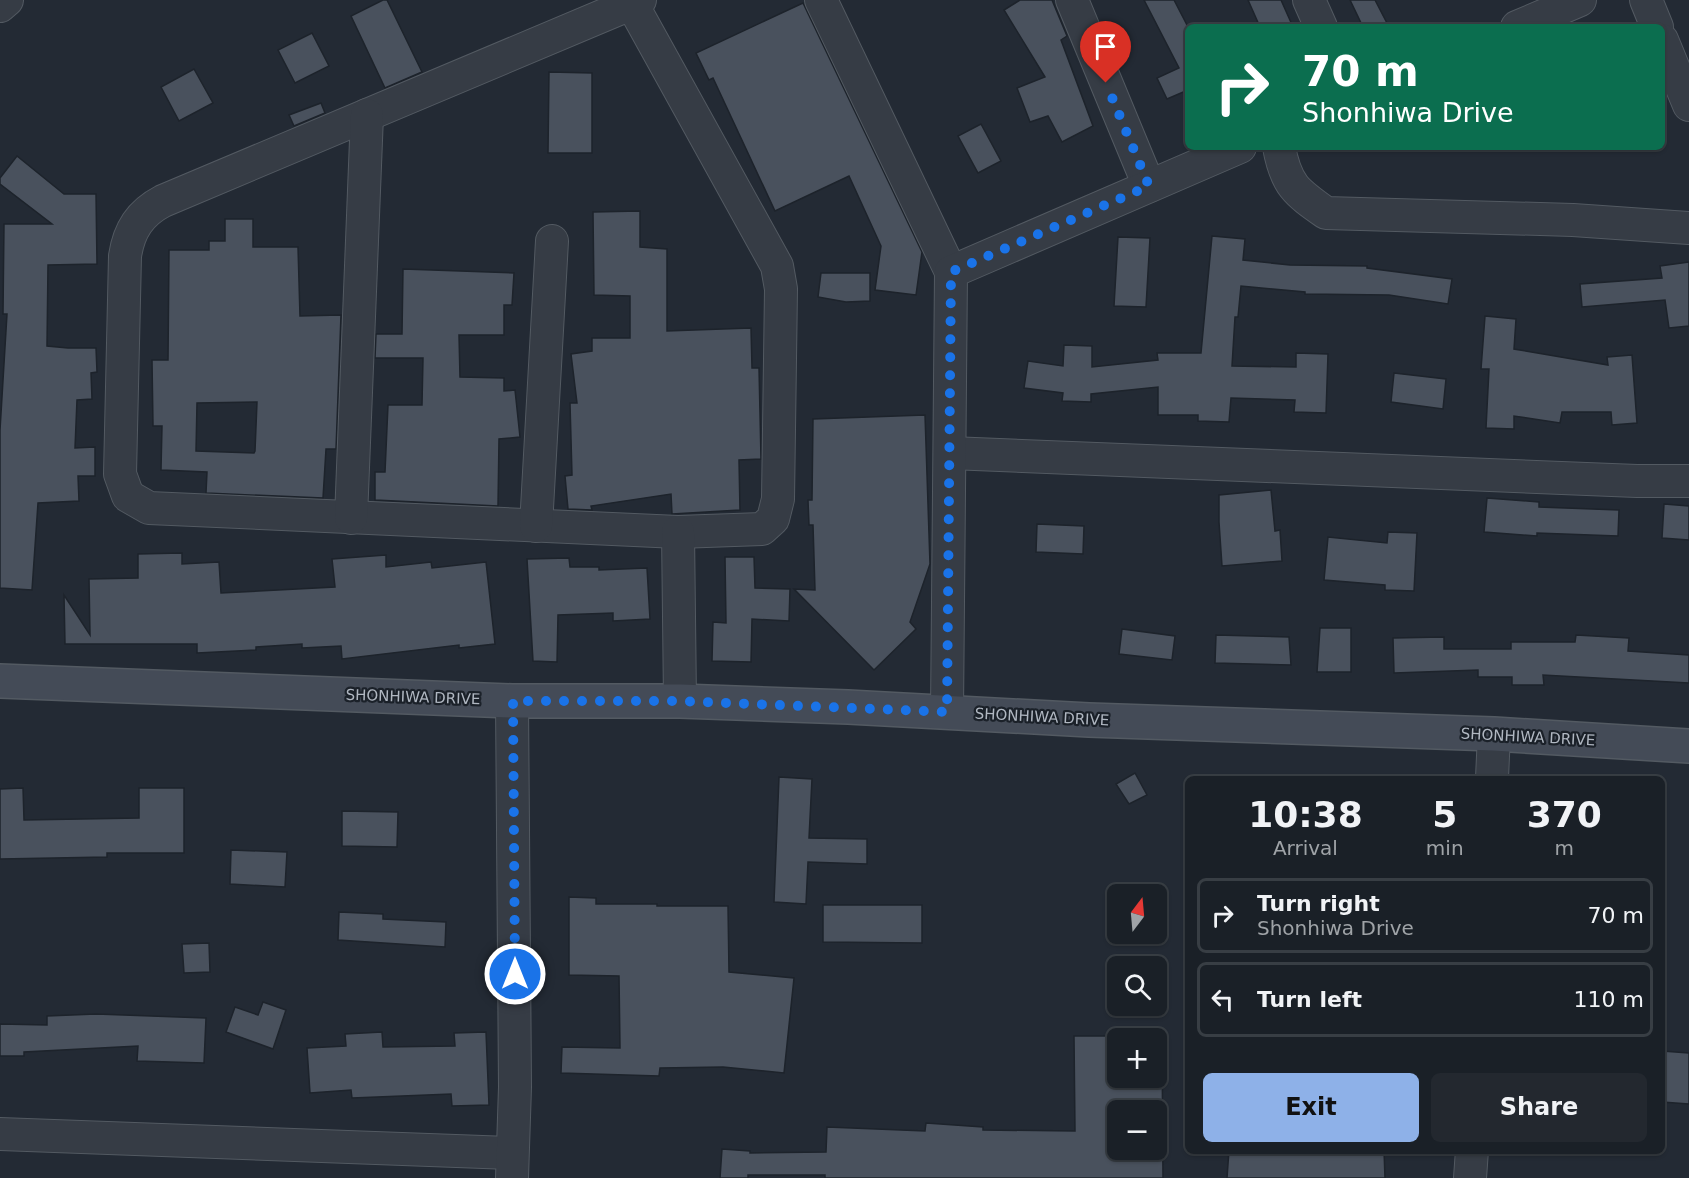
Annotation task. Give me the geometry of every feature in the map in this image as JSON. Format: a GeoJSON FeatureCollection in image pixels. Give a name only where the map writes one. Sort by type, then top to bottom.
{"type":"FeatureCollection","features":[{"type":"Feature","properties":{"kind":"street"},"geometry":{"type":"LineString","coordinates":[[0,6],[7,0]]}},
{"type":"Feature","properties":{"kind":"street"},"geometry":{"type":"LineString","coordinates":[[821,0],[951,272],[947,712]]}},
{"type":"Feature","properties":{"kind":"street"},"geometry":{"type":"LineString","coordinates":[[1072,0],[1149,186]]}},
{"type":"Feature","properties":{"kind":"street"},"geometry":{"type":"LineString","coordinates":[[1309,0],[1320,24]]}},
{"type":"Feature","properties":{"kind":"street"},"geometry":{"type":"LineString","coordinates":[[1646,0],[1656,24]]}},
{"type":"Feature","properties":{"kind":"street"},"geometry":{"type":"LineString","coordinates":[[636,2],[777,266],[781,289],[778,500],[773,519],[762,529],[678,532],[148,508],[128,496],[120,474],[125,256],[132,228],[150,207],[367,115],[636,2]]}},
{"type":"Feature","properties":{"kind":"street"},"geometry":{"type":"LineString","coordinates":[[1523,24],[1571,2]]}},
{"type":"Feature","properties":{"kind":"street"},"geometry":{"type":"LineString","coordinates":[[1665,47],[1689,105]]}},
{"type":"Feature","properties":{"kind":"street"},"geometry":{"type":"LineString","coordinates":[[351,518],[367,115]]}},
{"type":"Feature","properties":{"kind":"street"},"geometry":{"type":"LineString","coordinates":[[951,272],[1233,150]]}},
{"type":"Feature","properties":{"kind":"street"},"geometry":{"type":"LineString","coordinates":[[1280,150],[1283,167],[1298,194],[1326,213],[1573,220],[1689,228]]}},
{"type":"Feature","properties":{"kind":"street"},"geometry":{"type":"LineString","coordinates":[[536,526],[552,241]]}},
{"type":"Feature","properties":{"kind":"street"},"geometry":{"type":"LineString","coordinates":[[950,453],[1689,482]]}},
{"type":"Feature","properties":{"kind":"street"},"geometry":{"type":"LineString","coordinates":[[678,532],[680,701]]}},
{"type":"Feature","properties":{"kind":"street","name":"SHONHIWA DRIVE"},"geometry":{"type":"LineString","coordinates":[[0,681],[513,701],[680,701],[1089,720],[1494,734],[1689,746]]}},
{"type":"Feature","properties":{"kind":"street"},"geometry":{"type":"LineString","coordinates":[[0,1134],[512,1166],[516,1087],[513,701]]}},
{"type":"Feature","properties":{"kind":"street"},"geometry":{"type":"LineString","coordinates":[[1492,776],[1494,734]]}},
{"type":"Feature","properties":{"kind":"street"},"geometry":{"type":"LineString","coordinates":[[1470,1178],[1472,1154]]}},
{"type":"Feature","properties":{"kind":"building"},"geometry":{"type":"Polygon","coordinates":[[[387,0],[422,72],[385,88],[351,16],[387,0]]]}},
{"type":"Feature","properties":{"kind":"building"},"geometry":{"type":"Polygon","coordinates":[[[1020,0],[1052,0],[1067,36],[1061,40],[1093,126],[1062,142],[1048,116],[1030,122],[1017,88],[1045,77],[1004,10],[1020,0]]]}},
{"type":"Feature","properties":{"kind":"building"},"geometry":{"type":"Polygon","coordinates":[[[1144,0],[1174,0],[1186,24],[1185,91],[1167,99],[1157,78],[1179,68],[1144,0]]]}},
{"type":"Feature","properties":{"kind":"building"},"geometry":{"type":"Polygon","coordinates":[[[1248,0],[1281,0],[1292,24],[1259,24],[1248,0]]]}},
{"type":"Feature","properties":{"kind":"building"},"geometry":{"type":"Polygon","coordinates":[[[1350,0],[1375,0],[1387,24],[1362,24],[1350,0]]]}},
{"type":"Feature","properties":{"kind":"building"},"geometry":{"type":"Polygon","coordinates":[[[803,3],[922,252],[916,295],[875,290],[881,246],[849,176],[775,211],[713,78],[709,80],[696,53],[803,3]]]}},
{"type":"Feature","properties":{"kind":"building"},"geometry":{"type":"Polygon","coordinates":[[[312,33],[329,66],[295,83],[278,50],[312,33]]]}},
{"type":"Feature","properties":{"kind":"building"},"geometry":{"type":"Polygon","coordinates":[[[194,69],[213,103],[179,121],[161,87],[194,69]]]}},
{"type":"Feature","properties":{"kind":"building"},"geometry":{"type":"Polygon","coordinates":[[[549,72],[592,73],[592,153],[548,153],[549,72]]]}},
{"type":"Feature","properties":{"kind":"building"},"geometry":{"type":"Polygon","coordinates":[[[321,103],[325,113],[294,126],[289,115],[321,103]]]}},
{"type":"Feature","properties":{"kind":"building"},"geometry":{"type":"Polygon","coordinates":[[[981,124],[1001,161],[978,173],[958,136],[981,124]]]}},
{"type":"Feature","properties":{"kind":"building"},"geometry":{"type":"Polygon","coordinates":[[[17,156],[64,194],[96,194],[97,264],[48,265],[47,346],[96,348],[97,372],[91,373],[92,399],[77,400],[75,448],[95,447],[95,476],[78,476],[79,501],[38,503],[32,590],[0,588],[0,430],[7,314],[3,314],[4,224],[52,224],[0,184],[0,178],[17,156]]]}},
{"type":"Feature","properties":{"kind":"building"},"geometry":{"type":"Polygon","coordinates":[[[640,211],[640,247],[667,249],[667,331],[751,328],[752,368],[759,368],[761,459],[739,460],[740,510],[672,514],[671,494],[591,506],[592,510],[568,509],[565,476],[572,475],[570,403],[577,403],[571,354],[592,351],[592,338],[630,338],[630,296],[594,295],[593,212],[640,211]]]}},
{"type":"Feature","properties":{"kind":"building"},"geometry":{"type":"Polygon","coordinates":[[[225,219],[253,219],[253,247],[298,247],[300,316],[341,315],[336,449],[326,449],[323,498],[206,493],[207,472],[161,470],[162,426],[153,426],[152,360],[168,360],[169,250],[209,250],[209,241],[225,241],[225,219]],[[257,402],[197,403],[196,451],[254,453],[257,402]]]}},
{"type":"Feature","properties":{"kind":"building"},"geometry":{"type":"Polygon","coordinates":[[[1212,236],[1245,239],[1243,260],[1290,265],[1367,266],[1367,268],[1452,279],[1448,304],[1389,295],[1305,294],[1305,292],[1241,286],[1238,317],[1235,317],[1232,366],[1296,367],[1296,353],[1328,354],[1326,413],[1294,412],[1295,400],[1231,398],[1229,422],[1198,421],[1198,415],[1158,415],[1158,387],[1091,394],[1091,402],[1062,401],[1063,393],[1024,388],[1028,361],[1063,366],[1064,345],[1092,346],[1092,367],[1158,360],[1157,353],[1201,353],[1212,236]]]}},
{"type":"Feature","properties":{"kind":"building"},"geometry":{"type":"Polygon","coordinates":[[[1118,237],[1150,238],[1146,307],[1114,306],[1118,237]]]}},
{"type":"Feature","properties":{"kind":"building"},"geometry":{"type":"Polygon","coordinates":[[[1689,262],[1689,326],[1669,328],[1665,300],[1582,307],[1580,284],[1662,278],[1660,266],[1689,262]]]}},
{"type":"Feature","properties":{"kind":"building"},"geometry":{"type":"Polygon","coordinates":[[[403,269],[514,273],[512,305],[504,305],[504,335],[459,335],[460,377],[504,378],[504,391],[515,390],[520,437],[499,439],[498,506],[375,500],[375,472],[385,472],[388,405],[422,405],[423,358],[375,358],[376,334],[402,334],[403,269]]]}},
{"type":"Feature","properties":{"kind":"building"},"geometry":{"type":"Polygon","coordinates":[[[821,273],[870,273],[870,301],[846,302],[818,297],[821,273]]]}},
{"type":"Feature","properties":{"kind":"building"},"geometry":{"type":"Polygon","coordinates":[[[1485,316],[1516,319],[1514,349],[1608,365],[1607,357],[1632,355],[1637,423],[1612,425],[1611,412],[1562,412],[1560,423],[1514,416],[1514,429],[1486,428],[1489,369],[1481,369],[1485,316]]]}},
{"type":"Feature","properties":{"kind":"building"},"geometry":{"type":"Polygon","coordinates":[[[1394,373],[1446,379],[1443,409],[1391,402],[1394,373]]]}},
{"type":"Feature","properties":{"kind":"building"},"geometry":{"type":"Polygon","coordinates":[[[925,415],[930,564],[910,622],[916,629],[874,670],[794,589],[815,590],[813,525],[809,525],[808,500],[812,500],[813,419],[925,415]]]}},
{"type":"Feature","properties":{"kind":"building"},"geometry":{"type":"Polygon","coordinates":[[[1271,490],[1275,531],[1280,530],[1282,561],[1222,566],[1219,495],[1271,490]]]}},
{"type":"Feature","properties":{"kind":"building"},"geometry":{"type":"Polygon","coordinates":[[[1487,498],[1539,502],[1539,507],[1619,510],[1618,536],[1537,533],[1537,536],[1484,532],[1487,498]]]}},
{"type":"Feature","properties":{"kind":"building"},"geometry":{"type":"Polygon","coordinates":[[[1664,504],[1689,506],[1689,540],[1662,538],[1664,504]]]}},
{"type":"Feature","properties":{"kind":"building"},"geometry":{"type":"Polygon","coordinates":[[[1037,524],[1084,526],[1083,554],[1036,552],[1037,524]]]}},
{"type":"Feature","properties":{"kind":"building"},"geometry":{"type":"Polygon","coordinates":[[[1388,532],[1417,533],[1414,591],[1385,590],[1385,585],[1324,580],[1328,537],[1387,543],[1388,532]]]}},
{"type":"Feature","properties":{"kind":"building"},"geometry":{"type":"Polygon","coordinates":[[[182,553],[182,564],[219,562],[221,593],[335,587],[332,559],[386,555],[386,567],[431,562],[432,568],[486,562],[495,644],[459,648],[459,645],[342,659],[341,646],[302,648],[302,644],[256,647],[256,650],[197,653],[197,644],[65,644],[64,595],[90,635],[89,579],[138,578],[138,554],[182,553]]]}},
{"type":"Feature","properties":{"kind":"building"},"geometry":{"type":"Polygon","coordinates":[[[725,557],[754,557],[755,588],[790,589],[789,621],[752,619],[751,662],[712,661],[713,622],[726,623],[725,557]]]}},
{"type":"Feature","properties":{"kind":"building"},"geometry":{"type":"Polygon","coordinates":[[[569,558],[570,567],[599,567],[599,570],[647,568],[650,619],[613,621],[613,613],[558,615],[557,662],[533,661],[527,559],[569,558]]]}},
{"type":"Feature","properties":{"kind":"building"},"geometry":{"type":"Polygon","coordinates":[[[1320,628],[1351,628],[1351,672],[1317,672],[1320,628]]]}},
{"type":"Feature","properties":{"kind":"building"},"geometry":{"type":"Polygon","coordinates":[[[1122,629],[1175,636],[1172,660],[1119,654],[1122,629]]]}},
{"type":"Feature","properties":{"kind":"building"},"geometry":{"type":"Polygon","coordinates":[[[1216,635],[1289,637],[1291,665],[1215,663],[1216,635]]]}},
{"type":"Feature","properties":{"kind":"building"},"geometry":{"type":"Polygon","coordinates":[[[1576,635],[1629,638],[1628,651],[1689,655],[1689,683],[1543,675],[1544,685],[1512,685],[1512,677],[1478,677],[1478,670],[1394,673],[1393,638],[1444,637],[1444,649],[1511,649],[1511,642],[1575,642],[1576,635]]]}},
{"type":"Feature","properties":{"kind":"building"},"geometry":{"type":"Polygon","coordinates":[[[1135,773],[1147,795],[1129,804],[1116,784],[1135,773]]]}},
{"type":"Feature","properties":{"kind":"building"},"geometry":{"type":"Polygon","coordinates":[[[779,777],[812,779],[809,838],[867,839],[867,864],[808,862],[806,904],[774,902],[779,777]]]}},
{"type":"Feature","properties":{"kind":"building"},"geometry":{"type":"Polygon","coordinates":[[[23,788],[24,820],[139,818],[139,788],[184,788],[184,853],[107,853],[107,857],[0,859],[0,789],[23,788]]]}},
{"type":"Feature","properties":{"kind":"building"},"geometry":{"type":"Polygon","coordinates":[[[342,811],[398,812],[397,847],[342,846],[342,811]]]}},
{"type":"Feature","properties":{"kind":"building"},"geometry":{"type":"Polygon","coordinates":[[[231,850],[287,852],[285,887],[230,884],[231,850]]]}},
{"type":"Feature","properties":{"kind":"building"},"geometry":{"type":"Polygon","coordinates":[[[569,897],[596,898],[596,904],[728,906],[729,972],[794,978],[784,1073],[723,1067],[660,1068],[659,1076],[561,1073],[562,1047],[620,1048],[619,976],[569,975],[569,897]]]}},
{"type":"Feature","properties":{"kind":"building"},"geometry":{"type":"Polygon","coordinates":[[[823,905],[922,905],[922,943],[823,942],[823,905]]]}},
{"type":"Feature","properties":{"kind":"building"},"geometry":{"type":"Polygon","coordinates":[[[339,912],[383,914],[383,919],[446,922],[445,947],[338,940],[339,912]]]}},
{"type":"Feature","properties":{"kind":"building"},"geometry":{"type":"Polygon","coordinates":[[[209,943],[210,972],[184,973],[182,944],[209,943]]]}},
{"type":"Feature","properties":{"kind":"building"},"geometry":{"type":"Polygon","coordinates":[[[263,1002],[286,1010],[273,1049],[226,1032],[235,1007],[258,1015],[263,1002]]]}},
{"type":"Feature","properties":{"kind":"building"},"geometry":{"type":"Polygon","coordinates":[[[96,1014],[206,1018],[204,1063],[137,1061],[138,1046],[24,1052],[24,1056],[0,1056],[0,1024],[47,1025],[47,1016],[96,1014]]]}},
{"type":"Feature","properties":{"kind":"building"},"geometry":{"type":"Polygon","coordinates":[[[382,1032],[383,1047],[455,1046],[454,1033],[486,1032],[489,1105],[452,1106],[451,1094],[352,1098],[351,1090],[310,1093],[307,1048],[346,1046],[345,1034],[382,1032]]]}},
{"type":"Feature","properties":{"kind":"building"},"geometry":{"type":"Polygon","coordinates":[[[1074,1036],[1107,1036],[1107,1088],[1162,1088],[1162,1100],[1107,1100],[1107,1160],[1163,1160],[1163,1178],[825,1178],[825,1175],[748,1175],[748,1178],[720,1178],[722,1149],[750,1151],[750,1153],[826,1152],[827,1127],[925,1131],[926,1123],[983,1127],[983,1130],[1075,1131],[1074,1036]]]}},
{"type":"Feature","properties":{"kind":"building"},"geometry":{"type":"Polygon","coordinates":[[[1665,1051],[1689,1053],[1689,1104],[1665,1102],[1665,1051]]]}},
{"type":"Feature","properties":{"kind":"building"},"geometry":{"type":"Polygon","coordinates":[[[1229,1154],[1384,1154],[1385,1178],[1227,1178],[1229,1154]]]}},
{"type":"Feature","properties":{"kind":"route"},"geometry":{"type":"LineString","coordinates":[[515,974],[513,701],[680,701],[947,712],[951,272],[1149,186],[1106,83]]}}]}
